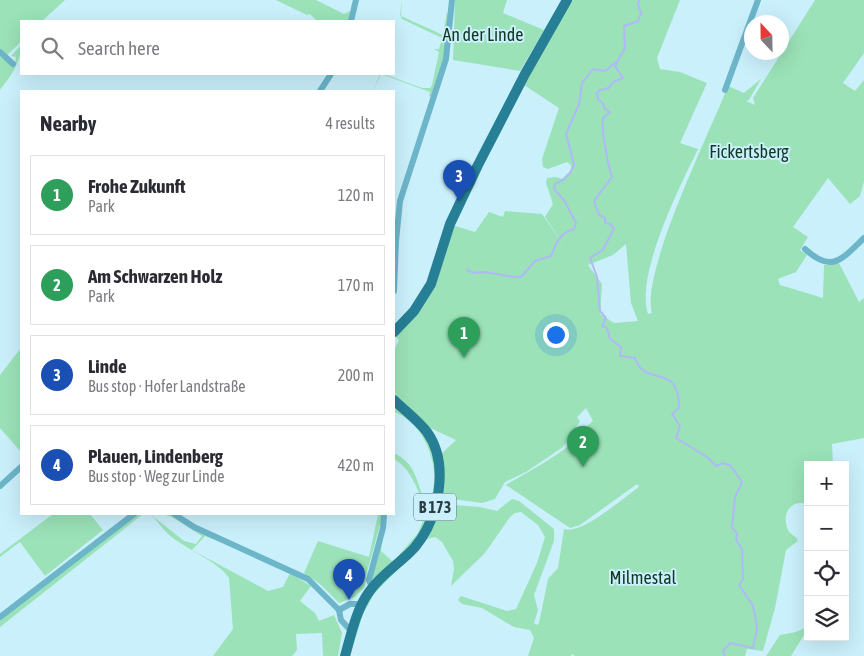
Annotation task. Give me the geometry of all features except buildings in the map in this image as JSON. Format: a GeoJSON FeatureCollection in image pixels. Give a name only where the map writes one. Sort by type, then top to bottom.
{"type":"FeatureCollection","features":[{"type":"Feature","properties":{"kind":"main road"},"geometry":{"type":"LineString","coordinates":[[395,331],[414,310],[428,290],[450,224],[478,165],[525,74],[567,0]]}},
{"type":"Feature","properties":{"kind":"main road","name":"B 173"},"geometry":{"type":"LineString","coordinates":[[345,656],[362,604],[372,588],[406,557],[423,535],[434,511],[438,489],[438,462],[432,442],[423,428],[395,401]]}},
{"type":"Feature","properties":{"kind":"street"},"geometry":{"type":"LineString","coordinates":[[351,20],[356,0]]}},
{"type":"Feature","properties":{"kind":"street"},"geometry":{"type":"LineString","coordinates":[[395,266],[400,201],[446,59],[452,0]]}},
{"type":"Feature","properties":{"kind":"street"},"geometry":{"type":"LineString","coordinates":[[725,90],[758,0]]}},
{"type":"Feature","properties":{"kind":"street"},"geometry":{"type":"LineString","coordinates":[[0,52],[13,64]]}},
{"type":"Feature","properties":{"kind":"street"},"geometry":{"type":"LineString","coordinates":[[321,90],[330,75]]}},
{"type":"Feature","properties":{"kind":"street"},"geometry":{"type":"LineString","coordinates":[[805,250],[818,261],[830,262],[842,259],[864,238]]}},
{"type":"Feature","properties":{"kind":"street"},"geometry":{"type":"LineString","coordinates":[[0,486],[20,468]]}},
{"type":"Feature","properties":{"kind":"street"},"geometry":{"type":"LineString","coordinates":[[0,618],[133,515]]}},
{"type":"Feature","properties":{"kind":"street"},"geometry":{"type":"LineString","coordinates":[[176,515],[194,527],[308,580],[339,610],[341,620],[352,632]]}},
{"type":"Feature","properties":{"kind":"street"},"geometry":{"type":"LineString","coordinates":[[372,588],[369,580],[383,528],[384,515]]}},
{"type":"Feature","properties":{"kind":"street"},"geometry":{"type":"LineString","coordinates":[[339,610],[350,604],[362,604]]}},
{"type":"Feature","properties":{"kind":"green space"},"geometry":{"type":"Polygon","coordinates":[[[0,0],[65,0],[43,20],[20,20],[20,43],[7,55],[0,50],[0,0]]]}},
{"type":"Feature","properties":{"kind":"green space"},"geometry":{"type":"Polygon","coordinates":[[[276,0],[316,0],[344,14],[350,11],[349,20],[316,20],[310,14],[307,15],[276,0]]]}},
{"type":"Feature","properties":{"kind":"green space"},"geometry":{"type":"Polygon","coordinates":[[[402,0],[401,16],[443,35],[447,12],[448,14],[445,52],[431,97],[429,96],[430,92],[384,75],[422,88],[430,88],[432,85],[439,52],[434,49],[439,49],[442,38],[402,19],[400,15],[402,0]]]}},
{"type":"Feature","properties":{"kind":"green space","name":"An der Linde"},"geometry":{"type":"Polygon","coordinates":[[[455,0],[507,0],[503,13],[544,30],[520,71],[453,60],[455,0]]]}},
{"type":"Feature","properties":{"kind":"green space"},"geometry":{"type":"Polygon","coordinates":[[[569,0],[680,0],[657,58],[660,69],[680,72],[707,83],[680,143],[698,149],[671,207],[653,254],[646,297],[648,314],[652,313],[651,294],[656,267],[666,235],[728,86],[744,93],[761,79],[749,100],[746,101],[755,105],[753,98],[777,60],[789,60],[789,41],[815,0],[864,0],[864,53],[843,83],[855,91],[864,80],[864,181],[860,196],[850,204],[828,178],[793,227],[808,237],[800,250],[807,255],[796,272],[778,279],[780,285],[823,298],[824,265],[839,263],[859,302],[864,298],[864,438],[832,444],[833,461],[804,461],[804,503],[792,506],[786,518],[788,530],[798,541],[786,550],[775,608],[763,651],[747,649],[745,656],[575,656],[572,654],[571,656],[528,656],[534,638],[530,630],[514,627],[482,608],[462,604],[458,600],[461,596],[507,611],[516,609],[537,563],[545,537],[538,525],[521,512],[515,513],[510,517],[485,553],[451,586],[454,569],[453,561],[442,542],[435,537],[427,539],[374,594],[363,614],[350,656],[357,624],[369,596],[402,564],[441,504],[480,507],[497,511],[512,499],[519,501],[554,529],[554,541],[534,595],[538,610],[534,623],[537,625],[548,579],[558,568],[564,529],[581,527],[613,507],[639,487],[637,484],[580,525],[570,528],[506,485],[574,442],[593,421],[586,408],[577,417],[580,421],[563,447],[526,472],[505,482],[495,499],[482,503],[445,498],[440,493],[441,454],[456,440],[426,426],[402,403],[395,392],[395,348],[399,340],[396,337],[425,298],[439,272],[449,242],[452,225],[475,232],[489,212],[503,217],[505,211],[542,214],[565,247],[545,217],[553,204],[546,183],[547,178],[556,177],[562,179],[571,170],[571,165],[567,162],[548,169],[543,167],[542,159],[559,108],[524,85],[569,0]],[[626,244],[613,255],[588,265],[602,284],[600,314],[614,323],[638,321],[631,303],[626,244]]]}},
{"type":"Feature","properties":{"kind":"green space"},"geometry":{"type":"Polygon","coordinates":[[[20,46],[17,64],[0,90],[0,56],[15,64],[16,57],[11,56],[20,46]]]}},
{"type":"Feature","properties":{"kind":"green space"},"geometry":{"type":"Polygon","coordinates":[[[20,349],[20,451],[0,428],[0,375],[20,349]]]}},
{"type":"Feature","properties":{"kind":"green space"},"geometry":{"type":"Polygon","coordinates":[[[395,408],[424,434],[434,459],[436,472],[435,486],[429,514],[417,539],[402,556],[373,582],[371,576],[380,545],[382,545],[381,551],[393,562],[418,533],[427,511],[410,475],[395,460],[395,454],[407,462],[411,468],[425,501],[430,501],[433,489],[433,462],[429,450],[416,427],[395,412],[395,408]]]}},
{"type":"Feature","properties":{"kind":"green space"},"geometry":{"type":"Polygon","coordinates":[[[52,515],[91,515],[103,530],[45,576],[20,542],[0,557],[0,554],[52,515]]]}},
{"type":"Feature","properties":{"kind":"green space"},"geometry":{"type":"Polygon","coordinates":[[[136,515],[142,515],[0,627],[0,620],[136,515]]]}},
{"type":"Feature","properties":{"kind":"green space"},"geometry":{"type":"Polygon","coordinates":[[[151,515],[184,541],[196,544],[202,536],[172,517],[165,515],[171,515],[181,522],[233,547],[205,536],[192,550],[268,591],[283,587],[290,573],[311,586],[300,601],[315,613],[319,621],[334,615],[342,633],[338,656],[323,656],[322,633],[296,634],[297,650],[292,656],[213,656],[233,629],[229,578],[217,566],[175,540],[151,515]]]}},
{"type":"Feature","properties":{"kind":"green space"},"geometry":{"type":"Polygon","coordinates":[[[378,515],[383,515],[366,576],[365,587],[355,597],[339,603],[321,585],[304,573],[318,541],[369,557],[378,515]]]}},
{"type":"Feature","properties":{"kind":"green space"},"geometry":{"type":"Polygon","coordinates":[[[804,628],[804,635],[791,656],[766,656],[780,635],[804,628]]]}},
{"type":"Feature","properties":{"kind":"waterway"},"geometry":{"type":"LineString","coordinates":[[639,0],[638,5],[641,13],[638,21],[624,26],[625,48],[615,66],[623,78],[613,82],[609,88],[600,90],[597,93],[598,100],[610,112],[603,118],[603,130],[612,177],[594,201],[599,215],[605,218],[605,223],[610,224],[614,228],[603,250],[590,258],[597,277],[600,311],[606,318],[602,326],[607,328],[610,339],[621,347],[620,356],[635,358],[640,367],[646,372],[668,379],[674,384],[678,393],[679,408],[672,414],[680,426],[676,438],[707,457],[716,466],[723,463],[731,466],[742,482],[735,497],[732,528],[737,533],[736,540],[742,549],[743,579],[739,585],[752,604],[757,629],[753,648],[730,643],[723,651],[725,656]]}},
{"type":"Feature","properties":{"kind":"waterway"},"geometry":{"type":"LineString","coordinates":[[467,270],[474,273],[485,272],[521,277],[535,261],[551,256],[562,236],[574,229],[576,223],[564,200],[554,189],[555,184],[563,180],[570,173],[574,165],[566,134],[579,104],[582,83],[593,69],[605,71],[616,62]]}},
{"type":"Feature","properties":{"kind":"place","name":"Linde"},"geometry":{"type":"Point","coordinates":[459,201]}},
{"type":"Feature","properties":{"kind":"place","name":"Frohe Zukunft"},"geometry":{"type":"Point","coordinates":[464,358]}},
{"type":"Feature","properties":{"kind":"place","name":"Am Schwarzen Holz"},"geometry":{"type":"Point","coordinates":[583,467]}},
{"type":"Feature","properties":{"kind":"place","name":"Plauen, Lindenberg"},"geometry":{"type":"Point","coordinates":[349,600]}},
{"type":"Feature","properties":{"kind":"park label","name":"Fickertsberg"},"geometry":{"type":"Point","coordinates":[749,152]}},
{"type":"Feature","properties":{"kind":"park label","name":"Milmestal"},"geometry":{"type":"Point","coordinates":[643,578]}}]}
